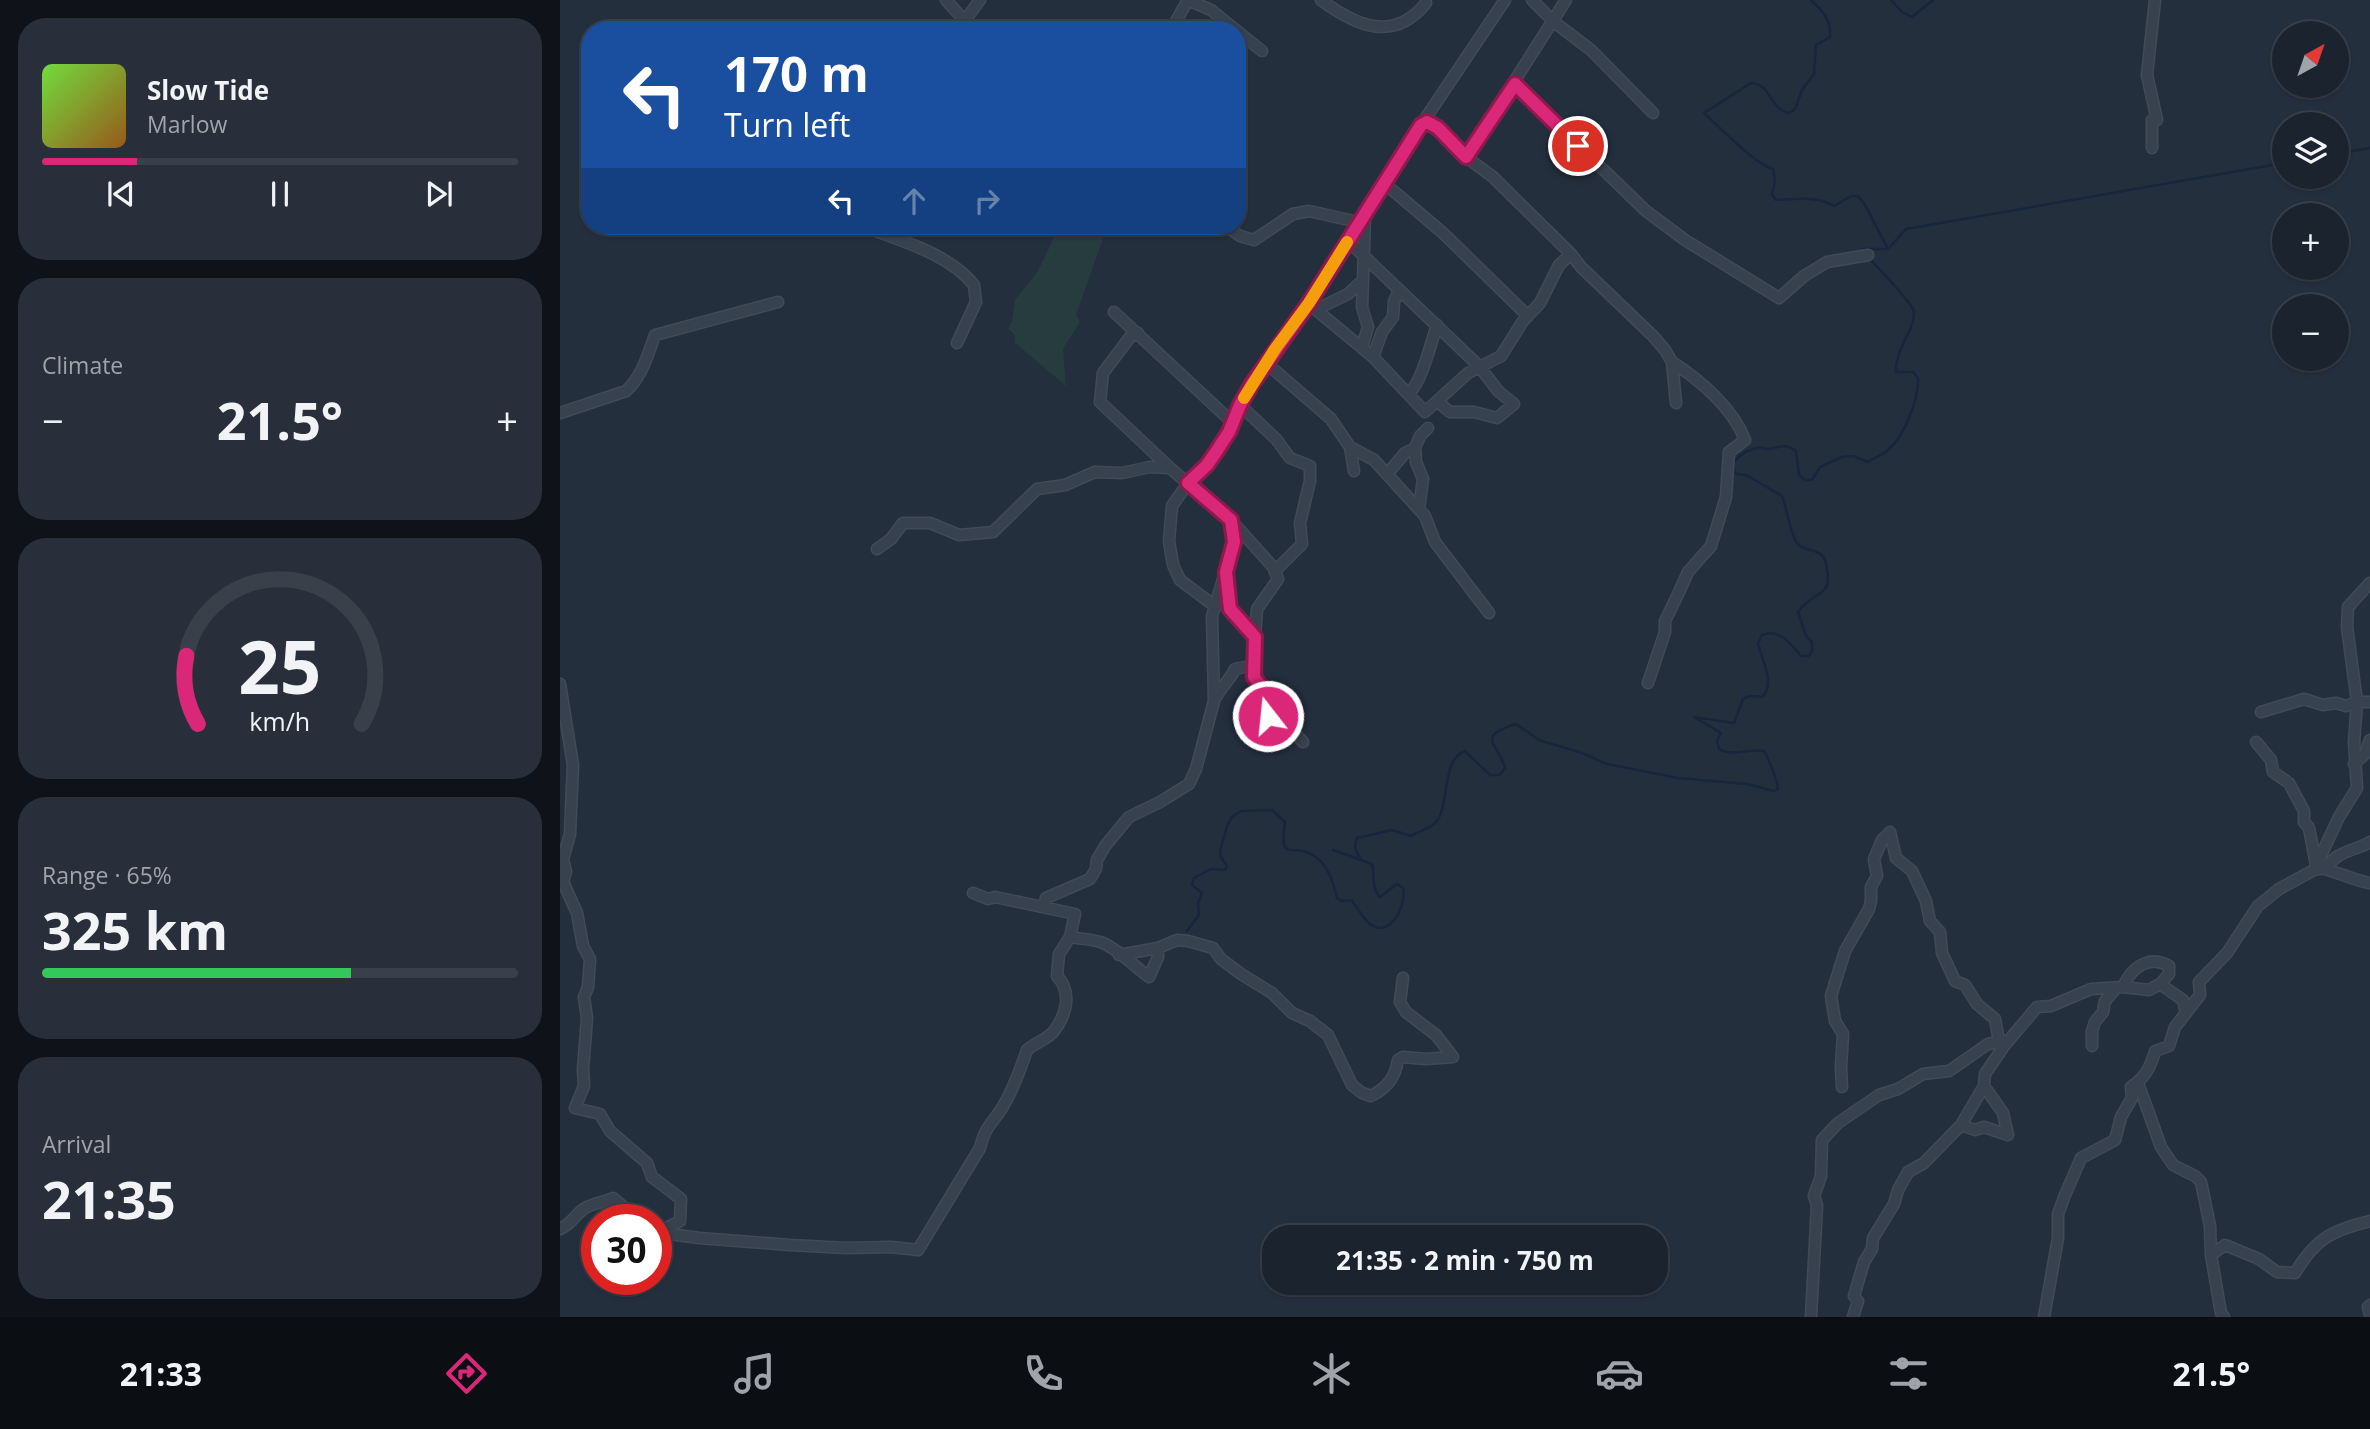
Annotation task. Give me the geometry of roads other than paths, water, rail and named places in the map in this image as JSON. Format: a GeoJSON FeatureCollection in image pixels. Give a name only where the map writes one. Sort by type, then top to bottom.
{"type":"FeatureCollection","features":[{"type":"Feature","properties":{"kind":"street"},"geometry":{"type":"LineString","coordinates":[[946,0],[964,20],[980,0]]}},
{"type":"Feature","properties":{"kind":"street"},"geometry":{"type":"LineString","coordinates":[[1176,21],[1188,0],[1211,10],[1225,21]]}},
{"type":"Feature","properties":{"kind":"street"},"geometry":{"type":"LineString","coordinates":[[1321,0],[1348,18],[1382,27],[1394,27],[1409,19],[1426,3]]}},
{"type":"Feature","properties":{"kind":"street"},"geometry":{"type":"LineString","coordinates":[[1216,607],[1180,580],[1173,565],[1169,541],[1172,506],[1188,483],[1207,465],[1229,432],[1240,405],[1266,363],[1313,306],[1358,222],[1506,0]]}},
{"type":"Feature","properties":{"kind":"street"},"geometry":{"type":"LineString","coordinates":[[1532,0],[1553,22],[1591,50],[1653,113]]}},
{"type":"Feature","properties":{"kind":"street"},"geometry":{"type":"LineString","coordinates":[[1466,157],[1515,84],[1566,0]]}},
{"type":"Feature","properties":{"kind":"street"},"geometry":{"type":"LineString","coordinates":[[2152,148],[2152,120],[2157,120],[2147,75],[2155,0]]}},
{"type":"Feature","properties":{"kind":"street"},"geometry":{"type":"LineString","coordinates":[[1246,38],[1262,51]]}},
{"type":"Feature","properties":{"kind":"street"},"geometry":{"type":"LineString","coordinates":[[1515,84],[1646,211],[1685,240],[1779,298],[1804,276],[1827,262],[1868,256]]}},
{"type":"Feature","properties":{"kind":"street"},"geometry":{"type":"LineString","coordinates":[[1421,125],[1427,122],[1438,128],[1466,157],[1493,177],[1588,275],[1654,337],[1672,362],[1689,373],[1709,392],[1740,427],[1745,440],[1729,452],[1726,497],[1711,547],[1688,572],[1665,621],[1665,632],[1648,683]]}},
{"type":"Feature","properties":{"kind":"street"},"geometry":{"type":"LineString","coordinates":[[1384,183],[1443,233],[1528,316]]}},
{"type":"Feature","properties":{"kind":"street"},"geometry":{"type":"LineString","coordinates":[[1240,235],[1254,240],[1293,214],[1310,211],[1358,222]]}},
{"type":"Feature","properties":{"kind":"street"},"geometry":{"type":"LineString","coordinates":[[1362,347],[1368,327],[1362,307],[1366,211]]}},
{"type":"Feature","properties":{"kind":"street"},"geometry":{"type":"LineString","coordinates":[[886,235],[950,264],[974,285],[976,302],[957,343]]}},
{"type":"Feature","properties":{"kind":"street"},"geometry":{"type":"LineString","coordinates":[[1348,241],[1479,366],[1498,391],[1514,404],[1497,418],[1474,412],[1450,412],[1438,402]]}},
{"type":"Feature","properties":{"kind":"street"},"geometry":{"type":"LineString","coordinates":[[1313,306],[1373,356],[1425,412],[1479,366],[1493,362],[1501,356],[1540,303],[1559,265],[1570,254]]}},
{"type":"Feature","properties":{"kind":"street"},"geometry":{"type":"LineString","coordinates":[[1313,306],[1349,294],[1363,280]]}},
{"type":"Feature","properties":{"kind":"street"},"geometry":{"type":"LineString","coordinates":[[1373,356],[1382,332],[1393,317],[1394,302],[1399,290]]}},
{"type":"Feature","properties":{"kind":"street"},"geometry":{"type":"LineString","coordinates":[[560,413],[626,391],[633,385],[642,369],[655,335],[778,302]]}},
{"type":"Feature","properties":{"kind":"street"},"geometry":{"type":"LineString","coordinates":[[1114,312],[1232,422]]}},
{"type":"Feature","properties":{"kind":"street"},"geometry":{"type":"LineString","coordinates":[[1409,393],[1423,371],[1437,325]]}},
{"type":"Feature","properties":{"kind":"street"},"geometry":{"type":"LineString","coordinates":[[1138,333],[1130,337],[1103,373],[1100,402],[1170,468],[1231,520],[1275,571],[1278,579],[1257,609],[1254,677],[1263,689],[1268,716],[1278,715],[1303,742]]}},
{"type":"Feature","properties":{"kind":"street"},"geometry":{"type":"LineString","coordinates":[[1672,362],[1676,403]]}},
{"type":"Feature","properties":{"kind":"street"},"geometry":{"type":"LineString","coordinates":[[1266,363],[1331,419],[1350,447],[1354,471]]}},
{"type":"Feature","properties":{"kind":"street"},"geometry":{"type":"LineString","coordinates":[[1240,405],[1276,439],[1290,458],[1310,466],[1310,481],[1300,523],[1302,544],[1275,571]]}},
{"type":"Feature","properties":{"kind":"street"},"geometry":{"type":"LineString","coordinates":[[1387,474],[1405,453],[1415,448],[1427,428]]}},
{"type":"Feature","properties":{"kind":"street"},"geometry":{"type":"LineString","coordinates":[[1350,447],[1374,460],[1425,516],[1435,542],[1489,613]]}},
{"type":"Feature","properties":{"kind":"street"},"geometry":{"type":"LineString","coordinates":[[1415,448],[1416,462],[1423,479],[1419,509]]}},
{"type":"Feature","properties":{"kind":"street"},"geometry":{"type":"LineString","coordinates":[[877,549],[891,539],[904,523],[930,523],[959,535],[993,532],[1037,489],[1065,485],[1095,472],[1122,473],[1150,467],[1170,468]]}},
{"type":"Feature","properties":{"kind":"street"},"geometry":{"type":"LineString","coordinates":[[1214,701],[1212,632],[1234,542],[1231,520]]}},
{"type":"Feature","properties":{"kind":"street"},"geometry":{"type":"LineString","coordinates":[[1226,572],[1230,609],[1255,637]]}},
{"type":"Feature","properties":{"kind":"street"},"geometry":{"type":"LineString","coordinates":[[2318,868],[2339,817],[2357,788],[2354,764],[2357,702],[2347,627],[2348,607],[2369,586]]}},
{"type":"Feature","properties":{"kind":"street"},"geometry":{"type":"LineString","coordinates":[[1044,907],[1046,898],[1090,879],[1105,846],[1129,817],[1189,785],[1196,769],[1214,701],[1235,670],[1255,665]]}},
{"type":"Feature","properties":{"kind":"street"},"geometry":{"type":"LineString","coordinates":[[560,684],[573,765],[570,834],[563,859],[563,883],[577,913],[583,946],[590,959],[588,987],[584,998],[587,1018],[584,1086],[575,1108],[600,1114],[610,1131],[647,1163],[652,1177],[681,1199],[680,1221],[672,1225]]}},
{"type":"Feature","properties":{"kind":"street"},"geometry":{"type":"LineString","coordinates":[[2261,712],[2304,699],[2323,705],[2336,703],[2346,706],[2357,702],[2370,702]]}},
{"type":"Feature","properties":{"kind":"street"},"geometry":{"type":"LineString","coordinates":[[2354,764],[2365,754],[2370,740]]}},
{"type":"Feature","properties":{"kind":"street"},"geometry":{"type":"LineString","coordinates":[[2256,742],[2271,760],[2273,772],[2290,783],[2304,811],[2304,822],[2309,828],[2318,868]]}},
{"type":"Feature","properties":{"kind":"street"},"geometry":{"type":"LineString","coordinates":[[1842,1087],[1843,1034],[1836,1021],[1831,996],[1846,951],[1869,909],[1871,887],[1877,876],[1874,859],[1890,829],[1896,858],[1912,871],[1926,901],[1930,921],[1940,932],[1942,953],[1955,981],[1965,985],[1976,1004],[1995,1019],[2004,1042]]}},
{"type":"Feature","properties":{"kind":"street"},"geometry":{"type":"LineString","coordinates":[[2044,1317],[2058,1238],[2058,1214],[2081,1158],[2115,1140],[2121,1117],[2132,1098],[2131,1087],[2138,1083],[2151,1066],[2155,1051],[2169,1046],[2175,1027],[2200,995],[2199,982],[2227,953],[2258,906],[2279,889],[2339,855],[2358,850],[2370,842]]}},
{"type":"Feature","properties":{"kind":"street"},"geometry":{"type":"LineString","coordinates":[[2318,868],[2339,873],[2350,880],[2370,883]]}},
{"type":"Feature","properties":{"kind":"street"},"geometry":{"type":"LineString","coordinates":[[672,1234],[846,1248],[891,1247],[918,1250],[980,1148],[985,1129],[1002,1107],[1019,1076],[1027,1050],[1053,1033],[1063,1015],[1068,996],[1064,984],[1057,976],[1057,970],[1059,954],[1070,937],[1074,914],[973,894]]}},
{"type":"Feature","properties":{"kind":"street"},"geometry":{"type":"LineString","coordinates":[[1070,937],[1103,943],[1149,976],[1158,957],[1158,948]]}},
{"type":"Feature","properties":{"kind":"street"},"geometry":{"type":"LineString","coordinates":[[1119,955],[1158,948],[1177,940],[1213,948],[1221,959],[1272,993],[1292,1013],[1324,1031],[1352,1085],[1371,1096],[1381,1091],[1392,1079],[1398,1060],[1403,1057],[1453,1057],[1436,1035],[1406,1012],[1400,1002],[1403,978]]}},
{"type":"Feature","properties":{"kind":"street"},"geometry":{"type":"LineString","coordinates":[[1853,1317],[1858,1301],[1854,1296],[1864,1262],[1872,1249],[1873,1238],[1894,1204],[1898,1190],[1908,1172],[1924,1163],[1961,1125],[1984,1086],[1985,1074],[2004,1042],[2037,1007],[2051,1006],[2091,989],[2119,987],[2149,990],[2160,984],[2169,974],[2169,967],[2162,962],[2148,961],[2126,979],[2119,987],[2105,1001],[2104,1012],[2095,1022],[2092,1031],[2092,1046]]}},
{"type":"Feature","properties":{"kind":"street"},"geometry":{"type":"LineString","coordinates":[[2160,984],[2183,1000],[2186,1013]]}},
{"type":"Feature","properties":{"kind":"street"},"geometry":{"type":"LineString","coordinates":[[1811,1317],[1817,1205],[1814,1196],[1821,1176],[1822,1140],[1838,1123],[1880,1095],[1898,1089],[1923,1074],[1949,1071],[1988,1044],[2004,1042]]}},
{"type":"Feature","properties":{"kind":"street"},"geometry":{"type":"LineString","coordinates":[[2138,1083],[2161,1147],[2173,1166],[2195,1176],[2201,1182],[2210,1226],[2211,1255],[2221,1316]]}},
{"type":"Feature","properties":{"kind":"street"},"geometry":{"type":"LineString","coordinates":[[1961,1125],[1975,1130],[1983,1127],[2008,1135],[2003,1113],[1984,1086]]}},
{"type":"Feature","properties":{"kind":"street"},"geometry":{"type":"LineString","coordinates":[[593,1204],[613,1198],[620,1204]]}},
{"type":"Feature","properties":{"kind":"street"},"geometry":{"type":"LineString","coordinates":[[560,1229],[571,1224],[581,1211]]}},
{"type":"Feature","properties":{"kind":"street"},"geometry":{"type":"LineString","coordinates":[[2211,1255],[2225,1245],[2259,1259],[2277,1272],[2295,1273],[2321,1239],[2344,1227],[2370,1221]]}},
{"type":"Feature","properties":{"kind":"street"},"geometry":{"type":"LineString","coordinates":[[2370,1305],[2370,1315]]}},
{"type":"Feature","properties":{"kind":"waterway"},"geometry":{"type":"LineString","coordinates":[[1811,0],[1828,21],[1830,37],[1816,45],[1814,74],[1802,90],[1795,109],[1789,113],[1782,110],[1763,88],[1751,83],[1704,113],[1747,153],[1773,169],[1775,181],[1772,194],[1776,200],[1813,199],[1834,206],[1851,196],[1858,196],[1888,249],[1862,249],[1865,253]]}},
{"type":"Feature","properties":{"kind":"waterway"},"geometry":{"type":"LineString","coordinates":[[1891,0],[1902,12],[1912,17],[1933,0]]}},
{"type":"Feature","properties":{"kind":"waterway"},"geometry":{"type":"LineString","coordinates":[[2349,152],[2370,148]]}},
{"type":"Feature","properties":{"kind":"waterway"},"geometry":{"type":"LineString","coordinates":[[1888,249],[1906,229],[2272,165]]}},
{"type":"Feature","properties":{"kind":"waterway"},"geometry":{"type":"LineString","coordinates":[[1187,931],[1199,915],[1198,903],[1202,893],[1192,885],[1194,878],[1211,869],[1225,870],[1227,866],[1220,851],[1232,817],[1241,811],[1272,810],[1285,822],[1286,848],[1313,855],[1323,863],[1337,898],[1342,901],[1351,900],[1366,921],[1373,926],[1387,926],[1401,909],[1403,888],[1397,884],[1380,897],[1374,886],[1372,864],[1333,850],[1362,860],[1356,850],[1357,838],[1392,830],[1411,836],[1431,826],[1440,815],[1449,773],[1457,756],[1465,751],[1490,775],[1500,775],[1505,768],[1492,737],[1516,724],[1539,740],[1607,764],[1678,778],[1747,784],[1774,791],[1778,789],[1764,751],[1729,752],[1719,749],[1717,741],[1721,733],[1694,717],[1734,723],[1743,699],[1750,696],[1763,697],[1768,677],[1758,643],[1762,635],[1780,635],[1801,656],[1809,656],[1812,642],[1806,636],[1798,612],[1826,587],[1828,574],[1823,556],[1797,543],[1782,496],[1746,475],[1737,474],[1734,471],[1734,462],[1754,449],[1789,447],[1796,451],[1799,475],[1805,480],[1812,480],[1820,467],[1842,457],[1853,456],[1868,462],[1888,450],[1900,436],[1918,387],[1918,378],[1913,372],[1896,372],[1899,355],[1913,322],[1913,309],[1869,258]]}}]}
